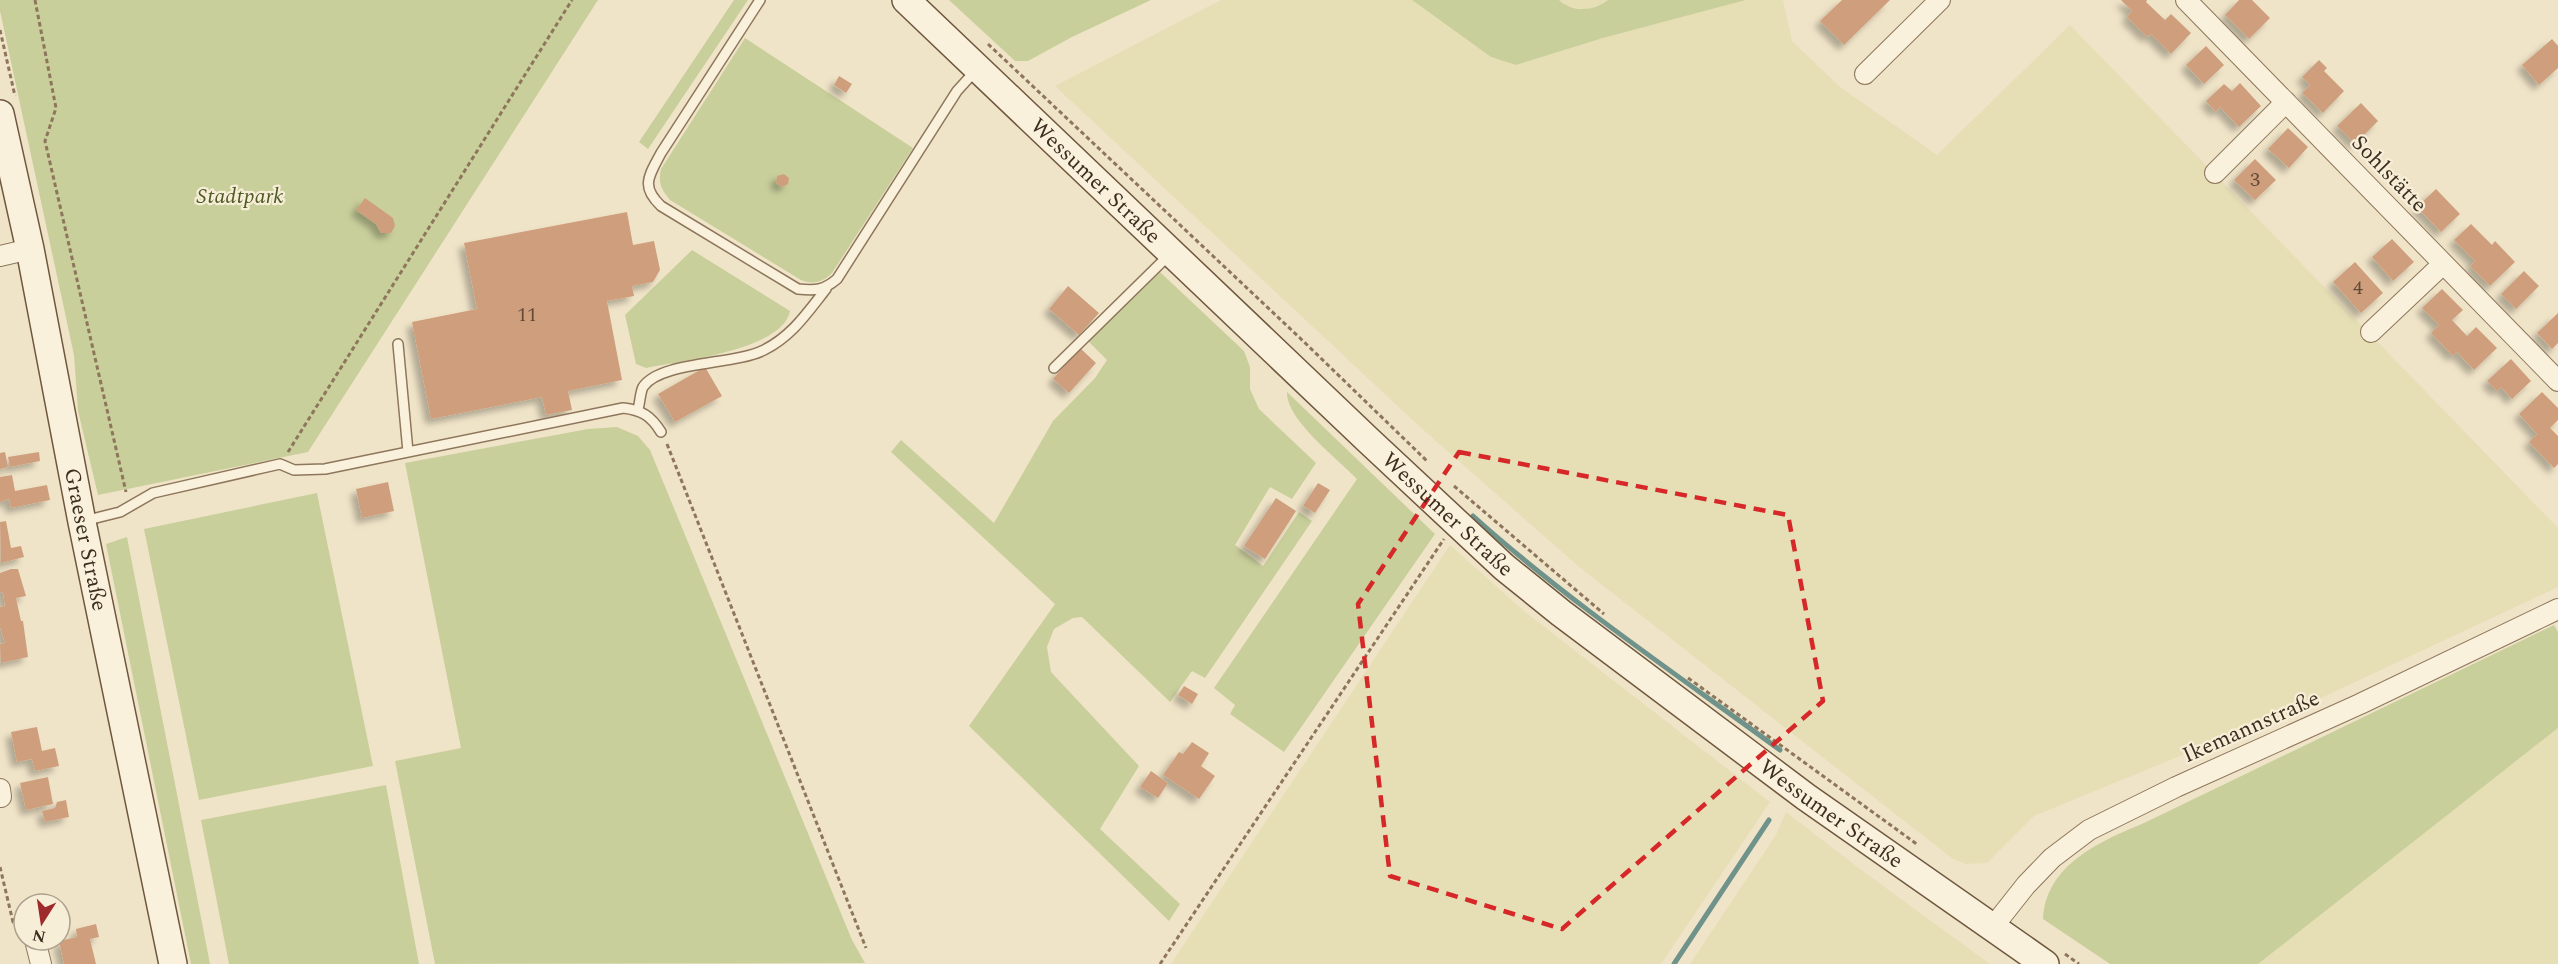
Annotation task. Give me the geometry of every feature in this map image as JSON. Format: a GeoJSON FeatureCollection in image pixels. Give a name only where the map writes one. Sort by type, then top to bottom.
{"type":"FeatureCollection","features":[{"type":"Feature","properties":{"kind":"main road","name":"Wessumer Straße"},"geometry":{"type":"LineString","coordinates":[[906,0],[1455,523],[1562,614],[1806,796],[1992,928],[2053,958]]}},
{"type":"Feature","properties":{"kind":"main road","name":"Graeser Straße"},"geometry":{"type":"LineString","coordinates":[[0,114],[30,249],[82,522],[173,964]]}},
{"type":"Feature","properties":{"kind":"street","name":"Sohlstätte"},"geometry":{"type":"LineString","coordinates":[[2186,0],[2558,381]]}},
{"type":"Feature","properties":{"kind":"street"},"geometry":{"type":"LineString","coordinates":[[1865,74],[1935,2]]}},
{"type":"Feature","properties":{"kind":"street"},"geometry":{"type":"LineString","coordinates":[[2215,173],[2286,102]]}},
{"type":"Feature","properties":{"kind":"street"},"geometry":{"type":"LineString","coordinates":[[0,256],[30,249]]}},
{"type":"Feature","properties":{"kind":"street"},"geometry":{"type":"LineString","coordinates":[[2371,332],[2443,264]]}},
{"type":"Feature","properties":{"kind":"street","name":"Ikemannstraße"},"geometry":{"type":"LineString","coordinates":[[1992,928],[2026,885],[2046,865],[2089,830],[2176,787],[2360,704],[2558,609]]}},
{"type":"Feature","properties":{"kind":"lane"},"geometry":{"type":"LineString","coordinates":[[760,0],[661,153],[652,170],[648,185],[650,196],[661,206],[798,289],[814,291],[826,289]]}},
{"type":"Feature","properties":{"kind":"lane"},"geometry":{"type":"LineString","coordinates":[[638,409],[642,388],[654,376],[687,367],[735,360],[762,351],[784,339],[837,279],[957,91],[978,68]]}},
{"type":"Feature","properties":{"kind":"lane"},"geometry":{"type":"LineString","coordinates":[[1054,368],[1171,252]]}},
{"type":"Feature","properties":{"kind":"lane"},"geometry":{"type":"LineString","coordinates":[[398,345],[408,452]]}},
{"type":"Feature","properties":{"kind":"lane"},"geometry":{"type":"LineString","coordinates":[[82,522],[130,507],[153,493],[280,464],[294,470],[325,469],[624,408],[638,409],[651,418],[662,432]]}},
{"type":"Feature","properties":{"kind":"path"},"geometry":{"type":"LineString","coordinates":[[35,0],[57,108],[45,141],[130,507]]}},
{"type":"Feature","properties":{"kind":"path"},"geometry":{"type":"LineString","coordinates":[[280,464],[572,0]]}},
{"type":"Feature","properties":{"kind":"path"},"geometry":{"type":"LineString","coordinates":[[983,39],[1300,338],[1435,469]]}},
{"type":"Feature","properties":{"kind":"path"},"geometry":{"type":"LineString","coordinates":[[662,432],[866,948]]}},
{"type":"Feature","properties":{"kind":"path"},"geometry":{"type":"LineString","coordinates":[[1452,484],[1608,618]]}},
{"type":"Feature","properties":{"kind":"path"},"geometry":{"type":"LineString","coordinates":[[1160,964],[1455,523]]}},
{"type":"Feature","properties":{"kind":"path"},"geometry":{"type":"LineString","coordinates":[[1684,674],[1868,807],[1922,849]]}},
{"type":"Feature","properties":{"kind":"path"},"geometry":{"type":"LineString","coordinates":[[0,867],[12,918]]}},
{"type":"Feature","properties":{"kind":"path"},"geometry":{"type":"LineString","coordinates":[[2053,958],[2079,964]]}},
{"type":"Feature","properties":{"kind":"highlighted area"},"geometry":{"type":"Polygon","coordinates":[[[1459,452],[1788,515],[1823,701],[1562,929],[1390,876],[1358,604],[1459,452]]]}},
{"type":"Feature","properties":{"kind":"shaded area"},"geometry":{"type":"Polygon","coordinates":[[[1221,0],[1412,0],[1491,57],[1516,65],[1603,38],[1746,0],[1783,0],[1792,41],[1840,87],[1937,155],[2070,25],[2558,528],[2558,587],[2321,698],[2034,816],[1987,863],[1966,864],[1953,859],[1578,566],[1419,426],[1055,86],[1221,0]]]}},
{"type":"Feature","properties":{"kind":"shaded area"},"geometry":{"type":"Polygon","coordinates":[[[1559,0],[1608,0],[1597,8],[1582,9],[1564,5],[1559,0]]]}},
{"type":"Feature","properties":{"kind":"shaded area"},"geometry":{"type":"Polygon","coordinates":[[[1450,545],[1524,611],[1770,802],[1661,964],[1171,964],[1450,545]]]}},
{"type":"Feature","properties":{"kind":"shaded area"},"geometry":{"type":"Polygon","coordinates":[[[2558,728],[2558,964],[2258,964],[2558,728]]]}},
{"type":"Feature","properties":{"kind":"shaded area"},"geometry":{"type":"Polygon","coordinates":[[[1786,812],[1990,964],[1690,964],[1776,835],[1786,812]]]}},
{"type":"Feature","properties":{"kind":"green space","name":"Stadtpark"},"geometry":{"type":"Polygon","coordinates":[[[0,0],[598,0],[308,452],[98,495],[78,411],[74,355],[0,11],[0,0]]]}},
{"type":"Feature","properties":{"kind":"green space"},"geometry":{"type":"Polygon","coordinates":[[[734,0],[748,0],[648,149],[639,142],[734,0]]]}},
{"type":"Feature","properties":{"kind":"green space"},"geometry":{"type":"Polygon","coordinates":[[[949,0],[1151,0],[1072,37],[1028,61],[1015,61],[949,0]]]}},
{"type":"Feature","properties":{"kind":"green space"},"geometry":{"type":"Polygon","coordinates":[[[1412,0],[1559,0],[1570,7],[1583,9],[1603,4],[1608,0],[1746,0],[1603,38],[1516,65],[1491,57],[1412,0]]]}},
{"type":"Feature","properties":{"kind":"green space"},"geometry":{"type":"Polygon","coordinates":[[[745,38],[913,148],[832,273],[818,282],[801,280],[670,200],[661,186],[661,169],[745,38]]]}},
{"type":"Feature","properties":{"kind":"green space"},"geometry":{"type":"Polygon","coordinates":[[[692,250],[790,311],[783,324],[769,335],[728,352],[646,368],[636,364],[625,315],[692,250]]]}},
{"type":"Feature","properties":{"kind":"green space"},"geometry":{"type":"Polygon","coordinates":[[[1160,272],[1244,351],[1250,367],[1250,389],[1259,409],[1316,463],[1292,499],[1270,487],[1235,545],[1263,566],[1299,512],[1312,521],[1205,678],[1192,671],[1170,702],[1082,617],[1073,618],[1054,629],[1047,647],[1051,672],[1139,766],[1100,829],[1180,904],[1169,921],[969,726],[1055,604],[891,452],[901,440],[994,523],[1053,421],[1095,378],[1107,360],[1088,341],[1160,272]]]}},
{"type":"Feature","properties":{"kind":"green space"},"geometry":{"type":"Polygon","coordinates":[[[1287,392],[1435,534],[1284,752],[1230,714],[1235,705],[1214,688],[1357,479],[1304,427],[1289,403],[1287,392]]]}},
{"type":"Feature","properties":{"kind":"green space"},"geometry":{"type":"Polygon","coordinates":[[[617,427],[638,436],[650,450],[852,940],[865,963],[435,964],[395,761],[461,748],[405,463],[588,429],[617,427]]]}},
{"type":"Feature","properties":{"kind":"green space"},"geometry":{"type":"Polygon","coordinates":[[[317,493],[373,766],[199,800],[144,529],[317,493]]]}},
{"type":"Feature","properties":{"kind":"green space"},"geometry":{"type":"Polygon","coordinates":[[[127,537],[210,964],[191,964],[106,544],[127,537]]]}},
{"type":"Feature","properties":{"kind":"green space"},"geometry":{"type":"Polygon","coordinates":[[[2554,625],[2558,632],[2558,728],[2258,964],[2110,964],[2043,919],[2046,900],[2054,883],[2078,857],[2094,847],[2554,625]]]}},
{"type":"Feature","properties":{"kind":"green space"},"geometry":{"type":"Polygon","coordinates":[[[386,785],[419,964],[229,964],[201,820],[386,785]]]}},
{"type":"Feature","properties":{"kind":"building"},"geometry":{"type":"Polygon","coordinates":[[[1842,0],[1890,0],[1844,45],[1820,21],[1842,0]]]}},
{"type":"Feature","properties":{"kind":"building"},"geometry":{"type":"Polygon","coordinates":[[[2121,0],[2147,0],[2146,2],[2165,20],[2171,14],[2191,33],[2171,54],[2151,34],[2147,37],[2127,17],[2132,11],[2121,0]]]}},
{"type":"Feature","properties":{"kind":"building"},"geometry":{"type":"Polygon","coordinates":[[[2239,0],[2252,0],[2270,18],[2249,39],[2225,15],[2239,0]]]}},
{"type":"Feature","properties":{"kind":"building"},"geometry":{"type":"Polygon","coordinates":[[[2552,39],[2558,46],[2558,68],[2539,85],[2522,65],[2552,39]]]}},
{"type":"Feature","properties":{"kind":"building"},"geometry":{"type":"Polygon","coordinates":[[[2206,46],[2224,65],[2204,84],[2186,65],[2206,46]]]}},
{"type":"Feature","properties":{"kind":"building"},"geometry":{"type":"Polygon","coordinates":[[[2319,60],[2327,68],[2324,71],[2344,91],[2323,113],[2302,93],[2310,85],[2302,77],[2319,60]]]}},
{"type":"Feature","properties":{"kind":"building"},"geometry":{"type":"Polygon","coordinates":[[[839,76],[852,84],[846,93],[834,85],[839,76]]]}},
{"type":"Feature","properties":{"kind":"building"},"geometry":{"type":"Polygon","coordinates":[[[2240,83],[2261,106],[2239,127],[2220,107],[2216,112],[2206,101],[2224,84],[2232,91],[2240,83]]]}},
{"type":"Feature","properties":{"kind":"building"},"geometry":{"type":"Polygon","coordinates":[[[2361,103],[2378,121],[2355,144],[2337,126],[2361,103]]]}},
{"type":"Feature","properties":{"kind":"building"},"geometry":{"type":"Polygon","coordinates":[[[2288,128],[2308,147],[2289,168],[2268,149],[2288,128]]]}},
{"type":"Feature","properties":{"kind":"building"},"geometry":{"type":"Polygon","coordinates":[[[2255,159],[2276,180],[2255,200],[2234,180],[2255,159]]]}},
{"type":"Feature","properties":{"kind":"building"},"geometry":{"type":"Polygon","coordinates":[[[784,174],[789,178],[788,184],[782,187],[776,183],[777,176],[784,174]]]}},
{"type":"Feature","properties":{"kind":"building"},"geometry":{"type":"Polygon","coordinates":[[[2436,189],[2460,214],[2441,232],[2417,207],[2436,189]]]}},
{"type":"Feature","properties":{"kind":"building"},"geometry":{"type":"Polygon","coordinates":[[[365,198],[393,218],[395,226],[391,233],[381,233],[376,224],[356,210],[365,198]]]}},
{"type":"Feature","properties":{"kind":"building"},"geometry":{"type":"Polygon","coordinates":[[[627,212],[633,245],[654,241],[660,270],[653,282],[632,286],[634,296],[607,301],[622,380],[568,391],[572,410],[546,415],[542,397],[431,419],[412,322],[477,309],[464,243],[627,212]]]}},
{"type":"Feature","properties":{"kind":"building"},"geometry":{"type":"Polygon","coordinates":[[[2471,224],[2492,245],[2495,241],[2515,262],[2490,286],[2470,266],[2475,261],[2454,240],[2471,224]]]}},
{"type":"Feature","properties":{"kind":"building"},"geometry":{"type":"Polygon","coordinates":[[[2392,239],[2414,262],[2393,281],[2372,257],[2392,239]]]}},
{"type":"Feature","properties":{"kind":"building"},"geometry":{"type":"Polygon","coordinates":[[[2355,262],[2383,293],[2361,313],[2333,282],[2355,262]]]}},
{"type":"Feature","properties":{"kind":"building"},"geometry":{"type":"Polygon","coordinates":[[[2524,271],[2539,286],[2516,309],[2501,294],[2524,271]]]}},
{"type":"Feature","properties":{"kind":"building"},"geometry":{"type":"Polygon","coordinates":[[[1068,286],[1099,313],[1079,335],[1049,309],[1068,286]]]}},
{"type":"Feature","properties":{"kind":"building"},"geometry":{"type":"Polygon","coordinates":[[[2442,289],[2463,310],[2452,320],[2467,336],[2476,327],[2497,348],[2474,370],[2457,352],[2453,356],[2431,333],[2439,325],[2422,308],[2442,289]]]}},
{"type":"Feature","properties":{"kind":"building"},"geometry":{"type":"Polygon","coordinates":[[[2558,313],[2558,343],[2552,349],[2537,333],[2558,313]]]}},
{"type":"Feature","properties":{"kind":"building"},"geometry":{"type":"Polygon","coordinates":[[[1080,348],[1096,363],[1069,393],[1053,379],[1080,348]]]}},
{"type":"Feature","properties":{"kind":"building"},"geometry":{"type":"Polygon","coordinates":[[[2511,359],[2531,381],[2512,399],[2501,387],[2497,391],[2487,381],[2511,359]]]}},
{"type":"Feature","properties":{"kind":"building"},"geometry":{"type":"Polygon","coordinates":[[[705,367],[722,396],[675,422],[658,394],[705,367]]]}},
{"type":"Feature","properties":{"kind":"building"},"geometry":{"type":"Polygon","coordinates":[[[2542,392],[2558,408],[2558,420],[2550,428],[2558,436],[2558,464],[2554,468],[2529,442],[2537,434],[2519,414],[2542,392]]]}},
{"type":"Feature","properties":{"kind":"building"},"geometry":{"type":"Polygon","coordinates":[[[5,452],[8,467],[0,469],[0,453],[5,452]]]}},
{"type":"Feature","properties":{"kind":"building"},"geometry":{"type":"Polygon","coordinates":[[[39,452],[40,461],[10,467],[8,457],[39,452]]]}},
{"type":"Feature","properties":{"kind":"building"},"geometry":{"type":"Polygon","coordinates":[[[12,475],[15,491],[47,485],[50,500],[11,508],[9,499],[0,502],[0,477],[12,475]]]}},
{"type":"Feature","properties":{"kind":"building"},"geometry":{"type":"Polygon","coordinates":[[[388,482],[394,511],[362,518],[356,489],[388,482]]]}},
{"type":"Feature","properties":{"kind":"building"},"geometry":{"type":"Polygon","coordinates":[[[1318,483],[1330,490],[1315,513],[1303,506],[1318,483]]]}},
{"type":"Feature","properties":{"kind":"building"},"geometry":{"type":"Polygon","coordinates":[[[1276,498],[1296,511],[1265,559],[1244,546],[1276,498]]]}},
{"type":"Feature","properties":{"kind":"building"},"geometry":{"type":"Polygon","coordinates":[[[6,521],[11,548],[21,546],[24,557],[1,563],[0,522],[6,521]]]}},
{"type":"Feature","properties":{"kind":"building"},"geometry":{"type":"Polygon","coordinates":[[[18,569],[26,596],[16,598],[21,621],[23,621],[28,657],[1,663],[0,644],[5,643],[0,627],[0,607],[5,606],[3,592],[0,593],[0,573],[18,569]]]}},
{"type":"Feature","properties":{"kind":"building"},"geometry":{"type":"Polygon","coordinates":[[[1184,686],[1198,694],[1192,704],[1178,695],[1184,686]]]}},
{"type":"Feature","properties":{"kind":"building"},"geometry":{"type":"Polygon","coordinates":[[[37,727],[42,751],[55,748],[59,766],[35,771],[32,759],[17,762],[11,732],[37,727]]]}},
{"type":"Feature","properties":{"kind":"building"},"geometry":{"type":"Polygon","coordinates":[[[1192,742],[1209,753],[1201,766],[1215,776],[1199,799],[1163,775],[1179,752],[1183,754],[1192,742]]]}},
{"type":"Feature","properties":{"kind":"building"},"geometry":{"type":"Polygon","coordinates":[[[1151,771],[1168,783],[1158,798],[1140,787],[1151,771]]]}},
{"type":"Feature","properties":{"kind":"building"},"geometry":{"type":"Polygon","coordinates":[[[48,777],[53,804],[26,810],[20,783],[48,777]]]}},
{"type":"Feature","properties":{"kind":"building"},"geometry":{"type":"Polygon","coordinates":[[[66,800],[69,817],[45,822],[42,811],[55,808],[57,802],[66,800]]]}},
{"type":"Feature","properties":{"kind":"building"},"geometry":{"type":"Polygon","coordinates":[[[96,924],[99,937],[90,939],[96,964],[64,964],[61,952],[72,952],[72,938],[77,937],[76,929],[96,924]]]}},
{"type":"Feature","properties":{"kind":"waterway"},"geometry":{"type":"LineString","coordinates":[[1473,516],[1509,548],[1585,608],[1780,750]]}},
{"type":"Feature","properties":{"kind":"waterway"},"geometry":{"type":"LineString","coordinates":[[1674,964],[1769,820]]}}]}
